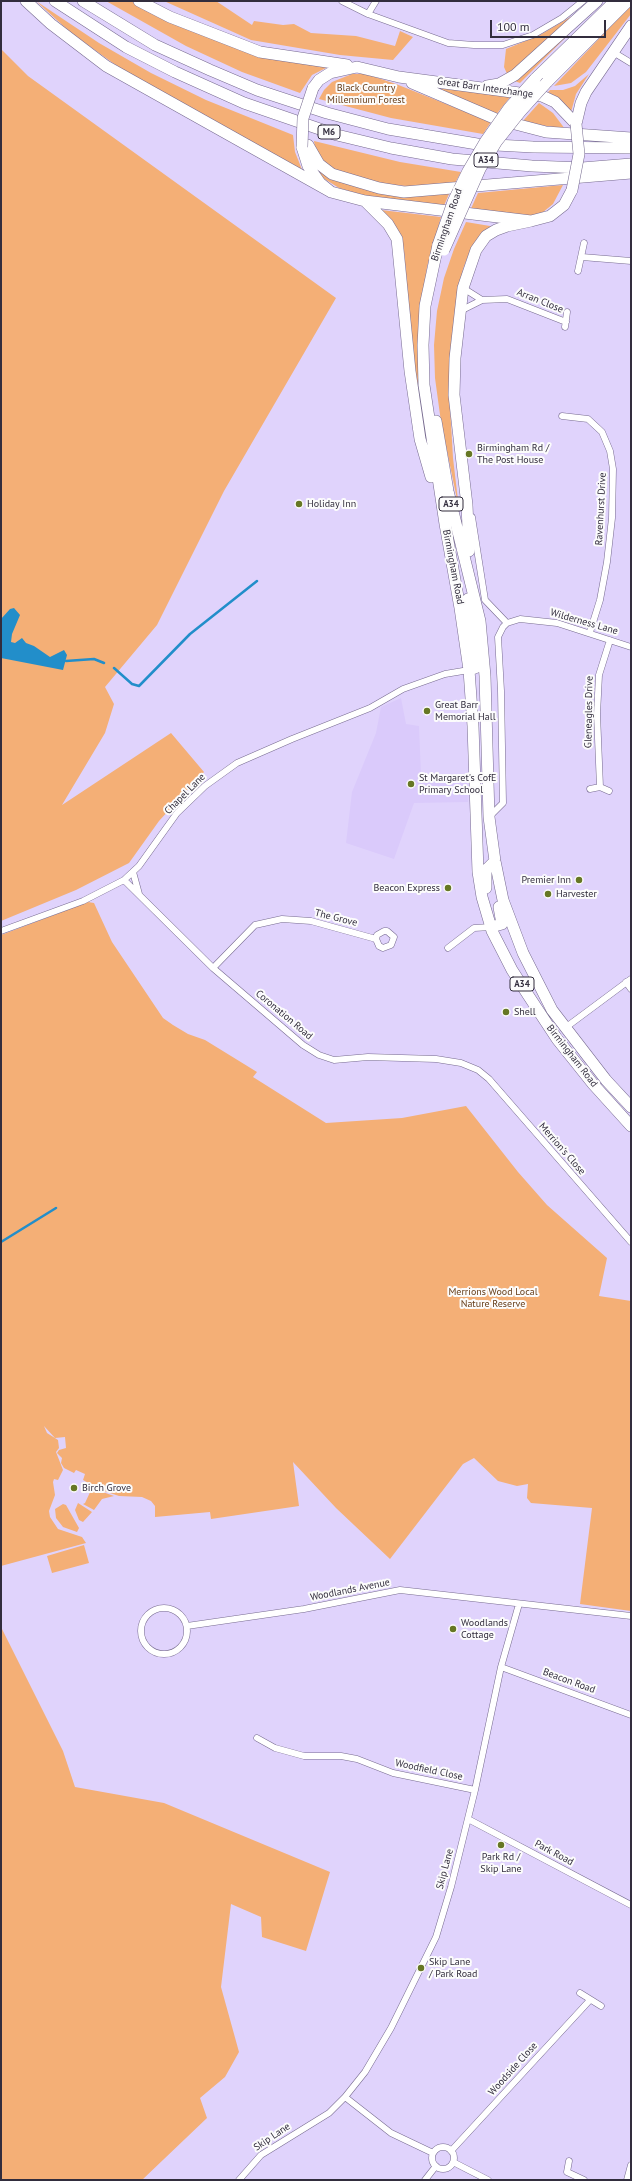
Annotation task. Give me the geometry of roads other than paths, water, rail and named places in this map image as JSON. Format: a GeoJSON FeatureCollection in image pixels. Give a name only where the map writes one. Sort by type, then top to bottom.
{"type":"FeatureCollection","features":[{"type":"Feature","properties":{"kind":"highway"},"geometry":{"type":"LineString","coordinates":[[26,1],[51,24],[106,66],[331,192]]}},
{"type":"Feature","properties":{"kind":"highway","name":"M6"},"geometry":{"type":"LineString","coordinates":[[55,1],[126,47],[175,72],[244,103],[337,135],[391,148],[452,159],[532,166],[582,168],[631,164]]}},
{"type":"Feature","properties":{"kind":"highway","name":"M6"},"geometry":{"type":"LineString","coordinates":[[83,1],[155,44],[210,70],[258,90],[334,115],[388,129],[477,144],[533,147],[631,148]]}},
{"type":"Feature","properties":{"kind":"highway"},"geometry":{"type":"LineString","coordinates":[[139,1],[170,17],[260,52],[357,67]]}},
{"type":"Feature","properties":{"kind":"highway"},"geometry":{"type":"LineString","coordinates":[[477,87],[499,84],[515,75],[597,1]]}},
{"type":"Feature","properties":{"kind":"highway","name":"Birmingham Road"},"geometry":{"type":"LineString","coordinates":[[615,1],[535,80],[509,108],[485,142],[468,171],[453,202],[441,248],[431,315],[430,356],[432,396],[448,491],[468,670],[473,732],[478,872],[487,915],[491,927],[512,970],[557,1039],[593,1084],[631,1126]]}},
{"type":"Feature","properties":{"kind":"highway","name":"Birmingham Road"},"geometry":{"type":"LineString","coordinates":[[441,248],[497,141],[520,112],[547,82],[628,1]]}},
{"type":"Feature","properties":{"kind":"highway"},"geometry":{"type":"LineString","coordinates":[[576,124],[581,103],[586,92],[631,26]]}},
{"type":"Feature","properties":{"kind":"highway","name":"Great Barr Interchange"},"geometry":{"type":"LineString","coordinates":[[357,67],[398,77],[542,96],[555,102],[576,124],[579,154],[572,190],[564,205],[550,216],[531,221],[365,201],[331,192],[313,175],[305,146],[303,118],[313,88],[320,80],[330,73],[357,67]]}},
{"type":"Feature","properties":{"kind":"highway"},"geometry":{"type":"LineString","coordinates":[[398,77],[496,119],[510,123],[546,132],[631,138]]}},
{"type":"Feature","properties":{"kind":"highway"},"geometry":{"type":"LineString","coordinates":[[305,146],[319,164],[332,174],[380,188],[404,192],[631,173]]}},
{"type":"Feature","properties":{"kind":"highway"},"geometry":{"type":"LineString","coordinates":[[365,201],[388,224],[397,239],[410,371],[420,439],[452,524]]}},
{"type":"Feature","properties":{"kind":"highway"},"geometry":{"type":"LineString","coordinates":[[471,580],[466,503],[454,395],[455,358],[463,288],[476,250],[486,236],[507,226],[531,221]]}},
{"type":"Feature","properties":{"kind":"highway"},"geometry":{"type":"LineString","coordinates":[[452,524],[466,503]]}},
{"type":"Feature","properties":{"kind":"highway","name":"Birmingham Road"},"geometry":{"type":"LineString","coordinates":[[452,524],[471,580],[480,621],[485,676],[489,817],[494,861],[509,920],[527,964],[552,1010],[606,1080],[631,1107]]}},
{"type":"Feature","properties":{"kind":"highway"},"geometry":{"type":"LineString","coordinates":[[487,915],[486,870],[494,861]]}},
{"type":"Feature","properties":{"kind":"highway"},"geometry":{"type":"LineString","coordinates":[[491,927],[502,924],[497,896],[498,881]]}},
{"type":"Feature","properties":{"kind":"street"},"geometry":{"type":"LineString","coordinates":[[342,1],[368,14],[448,43],[503,45],[533,35],[562,18],[584,1]]}},
{"type":"Feature","properties":{"kind":"street"},"geometry":{"type":"LineString","coordinates":[[368,14],[376,1]]}},
{"type":"Feature","properties":{"kind":"street"},"geometry":{"type":"LineString","coordinates":[[613,52],[631,63]]}},
{"type":"Feature","properties":{"kind":"street"},"geometry":{"type":"LineString","coordinates":[[578,271],[584,243]]}},
{"type":"Feature","properties":{"kind":"street"},"geometry":{"type":"LineString","coordinates":[[582,257],[631,261]]}},
{"type":"Feature","properties":{"kind":"street"},"geometry":{"type":"LineString","coordinates":[[463,288],[482,300]]}},
{"type":"Feature","properties":{"kind":"street","name":"Arran Close"},"geometry":{"type":"LineString","coordinates":[[460,312],[482,300],[509,300],[565,325],[567,312]]}},
{"type":"Feature","properties":{"kind":"street","name":"Ravenhurst Drive"},"geometry":{"type":"LineString","coordinates":[[562,416],[588,419],[602,432],[610,451],[613,468],[612,518],[608,562],[600,600],[590,632]]}},
{"type":"Feature","properties":{"kind":"street"},"geometry":{"type":"LineString","coordinates":[[466,503],[474,525],[485,600],[507,624],[498,637],[501,691],[503,803],[489,817]]}},
{"type":"Feature","properties":{"kind":"street","name":"Wilderness Lane"},"geometry":{"type":"LineString","coordinates":[[507,624],[520,619],[542,620],[590,632],[631,647]]}},
{"type":"Feature","properties":{"kind":"street","name":"Gleneagles Drive"},"geometry":{"type":"LineString","coordinates":[[600,787],[597,714],[599,675],[610,640]]}},
{"type":"Feature","properties":{"kind":"street","name":"Chapel Lane"},"geometry":{"type":"LineString","coordinates":[[1,931],[84,901],[124,880],[133,872],[178,813],[205,786],[237,763],[370,708],[403,689],[445,674],[468,670]]}},
{"type":"Feature","properties":{"kind":"street"},"geometry":{"type":"LineString","coordinates":[[590,789],[600,787],[609,791]]}},
{"type":"Feature","properties":{"kind":"street","name":"Coronation Road"},"geometry":{"type":"LineString","coordinates":[[133,872],[140,894]]}},
{"type":"Feature","properties":{"kind":"street","name":"Coronation Road"},"geometry":{"type":"LineString","coordinates":[[124,880],[140,894],[213,968],[298,1042],[319,1055],[334,1060],[368,1057],[436,1059],[461,1063],[478,1070]]}},
{"type":"Feature","properties":{"kind":"street","name":"The Grove"},"geometry":{"type":"LineString","coordinates":[[213,968],[255,925],[282,920],[311,921],[376,939]]}},
{"type":"Feature","properties":{"kind":"street"},"geometry":{"type":"LineString","coordinates":[[448,948],[474,928],[491,927]]}},
{"type":"Feature","properties":{"kind":"street"},"geometry":{"type":"LineString","coordinates":[[565,1028],[629,981],[631,989]]}},
{"type":"Feature","properties":{"kind":"street","name":"Merrion's Close"},"geometry":{"type":"LineString","coordinates":[[478,1070],[489,1078],[631,1242]]}},
{"type":"Feature","properties":{"kind":"street","name":"Woodlands Avenue"},"geometry":{"type":"LineString","coordinates":[[186,1626],[304,1609],[400,1590],[519,1604]]}},
{"type":"Feature","properties":{"kind":"street"},"geometry":{"type":"LineString","coordinates":[[519,1604],[631,1616]]}},
{"type":"Feature","properties":{"kind":"street","name":"Skip Lane"},"geometry":{"type":"LineString","coordinates":[[239,2180],[261,2155],[329,2113],[345,2097],[365,2072],[391,2028],[436,1936],[451,1887],[468,1819],[501,1667],[519,1604]]}},
{"type":"Feature","properties":{"kind":"street"},"geometry":{"type":"LineString","coordinates":[[165,1608],[179,1613],[186,1626],[185,1641],[175,1651],[168,1654],[155,1651],[147,1646],[141,1632],[146,1618],[151,1612],[165,1608]]}},
{"type":"Feature","properties":{"kind":"street","name":"Beacon Road"},"geometry":{"type":"LineString","coordinates":[[501,1667],[631,1714]]}},
{"type":"Feature","properties":{"kind":"street"},"geometry":{"type":"LineString","coordinates":[[265,1741],[268,1735]]}},
{"type":"Feature","properties":{"kind":"street","name":"Woodfield Close"},"geometry":{"type":"LineString","coordinates":[[257,1738],[265,1741],[275,1748],[304,1756],[341,1756],[357,1759],[393,1773],[475,1790]]}},
{"type":"Feature","properties":{"kind":"street","name":"Park Road"},"geometry":{"type":"LineString","coordinates":[[468,1819],[631,1905]]}},
{"type":"Feature","properties":{"kind":"street"},"geometry":{"type":"LineString","coordinates":[[580,1993],[601,2006]]}},
{"type":"Feature","properties":{"kind":"street","name":"Woodside Close"},"geometry":{"type":"LineString","coordinates":[[451,2151],[590,2000]]}},
{"type":"Feature","properties":{"kind":"street"},"geometry":{"type":"LineString","coordinates":[[345,2097],[391,2133],[433,2153]]}},
{"type":"Feature","properties":{"kind":"street"},"geometry":{"type":"LineString","coordinates":[[443,2147],[451,2151],[454,2156],[453,2162],[446,2169],[436,2166],[432,2158],[433,2153],[438,2148],[443,2147]]}},
{"type":"Feature","properties":{"kind":"street"},"geometry":{"type":"LineString","coordinates":[[569,2161],[567,2172],[584,2180]]}},
{"type":"Feature","properties":{"kind":"street"},"geometry":{"type":"LineString","coordinates":[[453,2162],[488,2180]]}},
{"type":"Feature","properties":{"kind":"street"},"geometry":{"type":"LineString","coordinates":[[627,2180],[631,2165]]}},
{"type":"Feature","properties":{"kind":"street"},"geometry":{"type":"LineString","coordinates":[[424,2180],[436,2166]]}},
{"type":"Feature","properties":{"kind":"water"},"geometry":{"type":"Polygon","coordinates":[[[14,608],[20,615],[12,634],[11,642],[15,643],[22,638],[26,643],[34,646],[50,657],[64,650],[67,655],[63,670],[1,658],[1,619],[10,609],[14,608]]]}},
{"type":"Feature","properties":{"kind":"waterway"},"geometry":{"type":"LineString","coordinates":[[114,668],[132,684],[139,686],[190,634],[257,581]]}},
{"type":"Feature","properties":{"kind":"waterway"},"geometry":{"type":"LineString","coordinates":[[66,661],[94,659],[104,663]]}},
{"type":"Feature","properties":{"kind":"waterway"},"geometry":{"type":"LineString","coordinates":[[1,1242],[56,1208]]}},
{"type":"Feature","properties":{"kind":"place","name":"Birmingham Rd / The Post House"},"geometry":{"type":"Point","coordinates":[469,454]}},
{"type":"Feature","properties":{"kind":"place","name":"Holiday Inn"},"geometry":{"type":"Point","coordinates":[299,504]}},
{"type":"Feature","properties":{"kind":"place","name":"Great Barr Memorial Hall"},"geometry":{"type":"Point","coordinates":[427,711]}},
{"type":"Feature","properties":{"kind":"place","name":"St Margaret's CofE Primary School"},"geometry":{"type":"Point","coordinates":[411,784]}},
{"type":"Feature","properties":{"kind":"place","name":"Premier Inn"},"geometry":{"type":"Point","coordinates":[579,880]}},
{"type":"Feature","properties":{"kind":"place","name":"Beacon Express"},"geometry":{"type":"Point","coordinates":[448,888]}},
{"type":"Feature","properties":{"kind":"place","name":"Harvester"},"geometry":{"type":"Point","coordinates":[548,894]}},
{"type":"Feature","properties":{"kind":"place","name":"Shell"},"geometry":{"type":"Point","coordinates":[506,1012]}},
{"type":"Feature","properties":{"kind":"place","name":"Birch Grove"},"geometry":{"type":"Point","coordinates":[74,1488]}},
{"type":"Feature","properties":{"kind":"place","name":"Woodlands Cottage"},"geometry":{"type":"Point","coordinates":[453,1629]}},
{"type":"Feature","properties":{"kind":"place","name":"Park Rd / Skip Lane"},"geometry":{"type":"Point","coordinates":[501,1845]}},
{"type":"Feature","properties":{"kind":"place","name":"Skip Lane / Park Road"},"geometry":{"type":"Point","coordinates":[421,1968]}},
{"type":"Feature","properties":{"kind":"park label","name":"Black Country Millennium Forest"},"geometry":{"type":"Point","coordinates":[366,94]}},
{"type":"Feature","properties":{"kind":"park label","name":"Merrions Wood Local Nature Reserve"},"geometry":{"type":"Point","coordinates":[493,1298]}}]}
